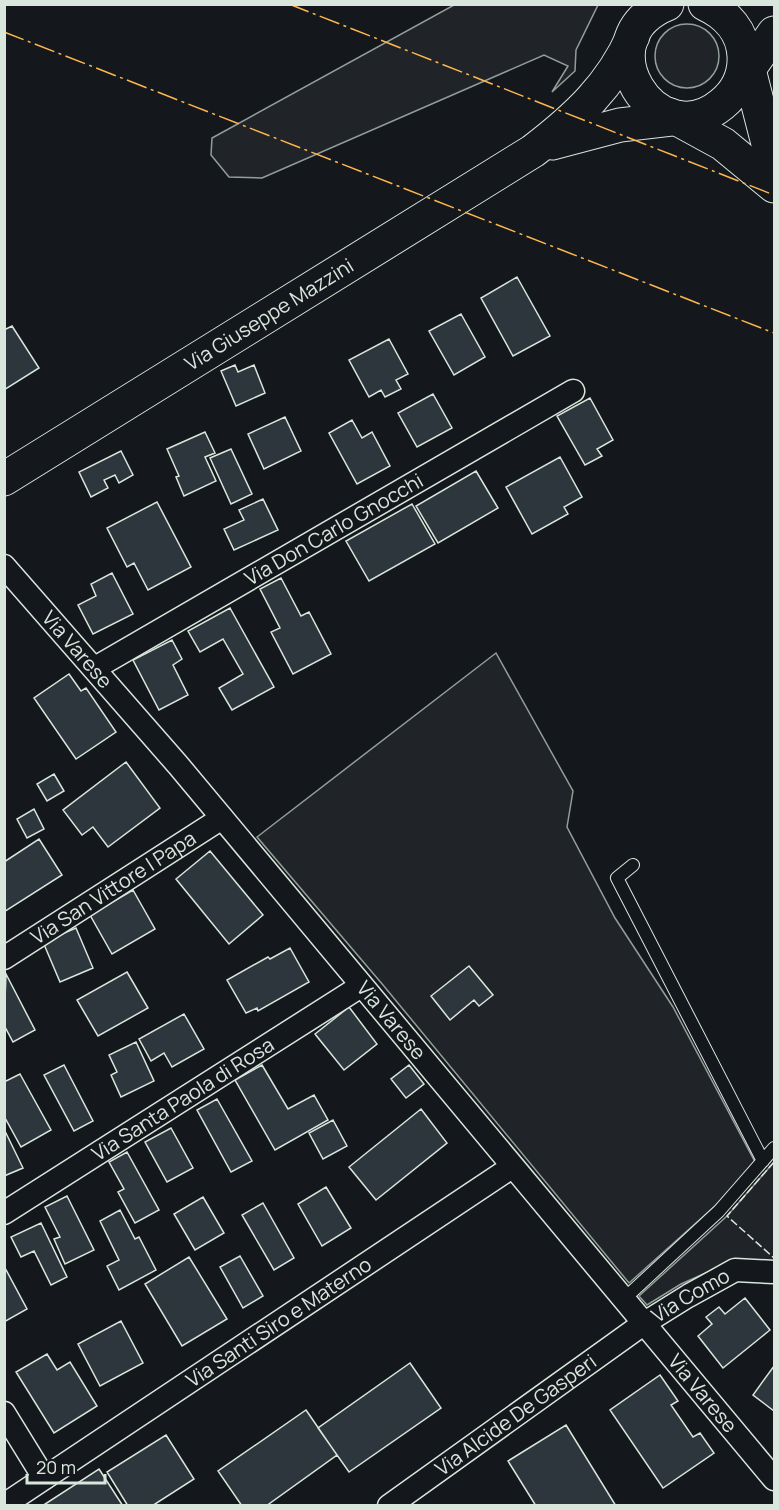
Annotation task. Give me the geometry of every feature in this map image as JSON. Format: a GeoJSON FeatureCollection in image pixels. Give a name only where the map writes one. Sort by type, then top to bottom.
{"type":"FeatureCollection","features":[{"type":"Feature","properties":{"kind":"street","name":"Via Giuseppe Mazzini"},"geometry":{"type":"LineString","coordinates":[[4,478],[533,151],[569,122],[603,88],[615,72],[643,20],[667,4]]}},
{"type":"Feature","properties":{"kind":"street"},"geometry":{"type":"LineString","coordinates":[[705,4],[721,13],[731,23],[774,167]]}},
{"type":"Feature","properties":{"kind":"street"},"geometry":{"type":"LineString","coordinates":[[743,67],[774,33]]}},
{"type":"Feature","properties":{"kind":"street"},"geometry":{"type":"LineString","coordinates":[[633,36],[628,58],[632,80],[643,98],[678,116],[723,144],[774,186]]}},
{"type":"Feature","properties":{"kind":"street","name":"Via Giuseppe Mazzini"},"geometry":{"type":"LineString","coordinates":[[533,151],[586,132],[719,107],[743,67]]}},
{"type":"Feature","properties":{"kind":"street","name":"Via Don Carlo Gnocchi"},"geometry":{"type":"LineString","coordinates":[[95,668],[573,391]]}},
{"type":"Feature","properties":{"kind":"street","name":"Via Varese"},"geometry":{"type":"LineString","coordinates":[[4,566],[95,668],[222,818],[774,1479]]}},
{"type":"Feature","properties":{"kind":"street","name":"Via San Vittore I Papa"},"geometry":{"type":"LineString","coordinates":[[4,958],[222,818]]}},
{"type":"Feature","properties":{"kind":"street","name":"Via Santa Paola di Rosa"},"geometry":{"type":"LineString","coordinates":[[4,1214],[361,986]]}},
{"type":"Feature","properties":{"kind":"street","name":"Via Santi Siro e Materno"},"geometry":{"type":"LineString","coordinates":[[4,1505],[512,1167]]}},
{"type":"Feature","properties":{"kind":"street","name":"Via Como"},"geometry":{"type":"LineString","coordinates":[[643,1324],[735,1270],[774,1272]]}},
{"type":"Feature","properties":{"kind":"street","name":"Via Alcide De Gasperi"},"geometry":{"type":"LineString","coordinates":[[389,1506],[643,1324]]}},
{"type":"Feature","properties":{"kind":"street"},"geometry":{"type":"LineString","coordinates":[[4,1413],[44,1478]]}},
{"type":"Feature","properties":{"kind":"lane"},"geometry":{"type":"LineString","coordinates":[[633,865],[616,878],[763,1161]]}},
{"type":"Feature","properties":{"kind":"lane"},"geometry":{"type":"LineString","coordinates":[[623,1300],[719,1211],[774,1148]]}},
{"type":"Feature","properties":{"kind":"shaded area"},"geometry":{"type":"Polygon","coordinates":[[[454,5],[598,5],[576,50],[575,71],[552,92],[568,66],[544,55],[262,178],[229,177],[211,155],[212,138],[454,5]]]}},
{"type":"Feature","properties":{"kind":"shaded area"},"geometry":{"type":"Polygon","coordinates":[[[681,24],[693,24],[710,33],[717,44],[719,56],[717,68],[710,79],[693,88],[681,88],[669,83],[660,74],[655,62],[655,50],[660,38],[669,29],[681,24]]]}},
{"type":"Feature","properties":{"kind":"shaded area"},"geometry":{"type":"Polygon","coordinates":[[[496,653],[573,791],[567,827],[615,918],[673,1007],[755,1162],[715,1206],[629,1283],[383,985],[257,837],[496,653]]]}},
{"type":"Feature","properties":{"kind":"shaded area"},"geometry":{"type":"Polygon","coordinates":[[[774,1162],[774,1266],[728,1263],[681,1284],[647,1305],[639,1296],[727,1216],[774,1162]]]}},
{"type":"Feature","properties":{"kind":"building"},"geometry":{"type":"Polygon","coordinates":[[[517,277],[550,336],[513,356],[481,298],[517,277]]]}},
{"type":"Feature","properties":{"kind":"building"},"geometry":{"type":"Polygon","coordinates":[[[461,314],[485,357],[454,375],[429,331],[461,314]]]}},
{"type":"Feature","properties":{"kind":"building"},"geometry":{"type":"Polygon","coordinates":[[[12,326],[39,368],[4,390],[4,330],[12,326]]]}},
{"type":"Feature","properties":{"kind":"building"},"geometry":{"type":"Polygon","coordinates":[[[389,339],[408,374],[396,380],[401,389],[385,397],[381,390],[369,397],[349,360],[389,339]]]}},
{"type":"Feature","properties":{"kind":"building"},"geometry":{"type":"Polygon","coordinates":[[[235,365],[238,372],[254,365],[265,393],[236,406],[221,371],[235,365]]]}},
{"type":"Feature","properties":{"kind":"building"},"geometry":{"type":"Polygon","coordinates":[[[433,394],[452,428],[417,447],[398,413],[433,394]]]}},
{"type":"Feature","properties":{"kind":"building"},"geometry":{"type":"Polygon","coordinates":[[[590,398],[613,440],[597,449],[602,456],[585,465],[557,416],[590,398]]]}},
{"type":"Feature","properties":{"kind":"building"},"geometry":{"type":"Polygon","coordinates":[[[285,417],[301,451],[264,469],[248,434],[285,417]]]}},
{"type":"Feature","properties":{"kind":"building"},"geometry":{"type":"Polygon","coordinates":[[[352,420],[362,438],[372,432],[390,466],[357,484],[329,433],[352,420]]]}},
{"type":"Feature","properties":{"kind":"building"},"geometry":{"type":"Polygon","coordinates":[[[205,432],[215,453],[205,457],[216,481],[184,496],[176,477],[179,476],[167,449],[205,432]]]}},
{"type":"Feature","properties":{"kind":"building"},"geometry":{"type":"Polygon","coordinates":[[[231,449],[252,494],[231,504],[210,458],[231,449]]]}},
{"type":"Feature","properties":{"kind":"building"},"geometry":{"type":"Polygon","coordinates":[[[121,451],[133,475],[119,483],[115,475],[104,480],[108,488],[91,497],[79,472],[121,451]]]}},
{"type":"Feature","properties":{"kind":"building"},"geometry":{"type":"Polygon","coordinates":[[[560,457],[582,497],[564,507],[568,514],[532,534],[506,487],[560,457]]]}},
{"type":"Feature","properties":{"kind":"building"},"geometry":{"type":"Polygon","coordinates":[[[476,471],[498,508],[438,543],[416,506],[476,471]]]}},
{"type":"Feature","properties":{"kind":"building"},"geometry":{"type":"Polygon","coordinates":[[[263,499],[278,530],[234,550],[224,529],[244,520],[239,510],[263,499]]]}},
{"type":"Feature","properties":{"kind":"building"},"geometry":{"type":"Polygon","coordinates":[[[157,502],[191,567],[148,590],[134,563],[127,567],[107,528],[157,502]]]}},
{"type":"Feature","properties":{"kind":"building"},"geometry":{"type":"Polygon","coordinates":[[[412,504],[435,544],[369,581],[346,541],[412,504]]]}},
{"type":"Feature","properties":{"kind":"building"},"geometry":{"type":"Polygon","coordinates":[[[112,573],[133,614],[93,634],[78,605],[96,596],[91,584],[112,573]]]}},
{"type":"Feature","properties":{"kind":"building"},"geometry":{"type":"Polygon","coordinates":[[[281,578],[301,616],[309,612],[331,654],[293,674],[271,632],[280,628],[260,589],[281,578]]]}},
{"type":"Feature","properties":{"kind":"building"},"geometry":{"type":"Polygon","coordinates":[[[230,608],[274,687],[232,710],[219,688],[243,674],[223,639],[200,652],[188,631],[230,608]]]}},
{"type":"Feature","properties":{"kind":"building"},"geometry":{"type":"Polygon","coordinates":[[[172,640],[182,659],[173,665],[188,695],[159,710],[133,660],[172,640]]]}},
{"type":"Feature","properties":{"kind":"building"},"geometry":{"type":"Polygon","coordinates":[[[69,674],[81,691],[86,688],[116,732],[76,759],[34,698],[69,674]]]}},
{"type":"Feature","properties":{"kind":"building"},"geometry":{"type":"Polygon","coordinates":[[[126,762],[160,808],[108,847],[93,827],[82,835],[63,810],[126,762]]]}},
{"type":"Feature","properties":{"kind":"building"},"geometry":{"type":"Polygon","coordinates":[[[54,774],[64,791],[47,801],[37,784],[54,774]]]}},
{"type":"Feature","properties":{"kind":"building"},"geometry":{"type":"Polygon","coordinates":[[[34,809],[44,829],[27,838],[17,819],[34,809]]]}},
{"type":"Feature","properties":{"kind":"building"},"geometry":{"type":"Polygon","coordinates":[[[39,839],[62,875],[4,912],[4,862],[39,839]]]}},
{"type":"Feature","properties":{"kind":"building"},"geometry":{"type":"Polygon","coordinates":[[[210,851],[263,915],[229,944],[176,879],[210,851]]]}},
{"type":"Feature","properties":{"kind":"building"},"geometry":{"type":"Polygon","coordinates":[[[133,890],[155,929],[112,954],[90,915],[133,890]]]}},
{"type":"Feature","properties":{"kind":"building"},"geometry":{"type":"Polygon","coordinates":[[[76,928],[93,968],[60,982],[43,942],[76,928]]]}},
{"type":"Feature","properties":{"kind":"building"},"geometry":{"type":"Polygon","coordinates":[[[290,948],[309,982],[258,1011],[257,1008],[246,1013],[227,980],[268,957],[270,959],[290,948]]]}},
{"type":"Feature","properties":{"kind":"building"},"geometry":{"type":"Polygon","coordinates":[[[469,966],[493,995],[479,1006],[474,1000],[450,1020],[431,996],[469,966]]]}},
{"type":"Feature","properties":{"kind":"building"},"geometry":{"type":"Polygon","coordinates":[[[127,972],[148,1008],[98,1036],[77,1000],[127,972]]]}},
{"type":"Feature","properties":{"kind":"building"},"geometry":{"type":"Polygon","coordinates":[[[6,974],[35,1030],[13,1042],[4,1025],[6,974]]]}},
{"type":"Feature","properties":{"kind":"building"},"geometry":{"type":"Polygon","coordinates":[[[349,1007],[377,1044],[344,1070],[315,1034],[349,1007]]]}},
{"type":"Feature","properties":{"kind":"building"},"geometry":{"type":"Polygon","coordinates":[[[184,1014],[204,1049],[172,1067],[164,1053],[151,1061],[139,1039],[184,1014]]]}},
{"type":"Feature","properties":{"kind":"building"},"geometry":{"type":"Polygon","coordinates":[[[136,1042],[154,1081],[121,1097],[111,1075],[117,1072],[109,1055],[136,1042]]]}},
{"type":"Feature","properties":{"kind":"building"},"geometry":{"type":"Polygon","coordinates":[[[64,1065],[93,1121],[74,1131],[44,1075],[64,1065]]]}},
{"type":"Feature","properties":{"kind":"building"},"geometry":{"type":"Polygon","coordinates":[[[262,1065],[288,1109],[314,1095],[328,1120],[275,1150],[235,1080],[262,1065]]]}},
{"type":"Feature","properties":{"kind":"building"},"geometry":{"type":"Polygon","coordinates":[[[409,1065],[424,1084],[406,1098],[391,1079],[409,1065]]]}},
{"type":"Feature","properties":{"kind":"building"},"geometry":{"type":"Polygon","coordinates":[[[20,1074],[51,1130],[21,1147],[4,1116],[4,1082],[20,1074]]]}},
{"type":"Feature","properties":{"kind":"building"},"geometry":{"type":"Polygon","coordinates":[[[217,1099],[252,1161],[231,1172],[197,1110],[217,1099]]]}},
{"type":"Feature","properties":{"kind":"building"},"geometry":{"type":"Polygon","coordinates":[[[421,1109],[447,1143],[376,1200],[349,1167],[421,1109]]]}},
{"type":"Feature","properties":{"kind":"building"},"geometry":{"type":"Polygon","coordinates":[[[333,1120],[347,1146],[323,1159],[309,1133],[333,1120]]]}},
{"type":"Feature","properties":{"kind":"building"},"geometry":{"type":"Polygon","coordinates":[[[171,1128],[193,1168],[167,1182],[145,1142],[171,1128]]]}},
{"type":"Feature","properties":{"kind":"building"},"geometry":{"type":"Polygon","coordinates":[[[4,1129],[23,1168],[4,1176],[4,1129]]]}},
{"type":"Feature","properties":{"kind":"building"},"geometry":{"type":"Polygon","coordinates":[[[127,1152],[159,1210],[135,1223],[118,1192],[124,1189],[109,1162],[127,1152]]]}},
{"type":"Feature","properties":{"kind":"building"},"geometry":{"type":"Polygon","coordinates":[[[326,1187],[351,1228],[322,1246],[298,1204],[326,1187]]]}},
{"type":"Feature","properties":{"kind":"building"},"geometry":{"type":"Polygon","coordinates":[[[67,1196],[94,1250],[65,1264],[54,1239],[60,1237],[45,1207],[67,1196]]]}},
{"type":"Feature","properties":{"kind":"building"},"geometry":{"type":"Polygon","coordinates":[[[203,1197],[224,1233],[195,1250],[174,1214],[203,1197]]]}},
{"type":"Feature","properties":{"kind":"building"},"geometry":{"type":"Polygon","coordinates":[[[263,1203],[294,1258],[274,1270],[242,1215],[263,1203]]]}},
{"type":"Feature","properties":{"kind":"building"},"geometry":{"type":"Polygon","coordinates":[[[120,1210],[135,1239],[139,1237],[156,1270],[119,1290],[107,1266],[119,1260],[100,1221],[120,1210]]]}},
{"type":"Feature","properties":{"kind":"building"},"geometry":{"type":"Polygon","coordinates":[[[41,1223],[67,1277],[51,1285],[34,1251],[21,1257],[11,1237],[41,1223]]]}},
{"type":"Feature","properties":{"kind":"building"},"geometry":{"type":"Polygon","coordinates":[[[240,1256],[263,1296],[243,1308],[220,1267],[240,1256]]]}},
{"type":"Feature","properties":{"kind":"building"},"geometry":{"type":"Polygon","coordinates":[[[189,1257],[227,1319],[182,1346],[145,1284],[189,1257]]]}},
{"type":"Feature","properties":{"kind":"building"},"geometry":{"type":"Polygon","coordinates":[[[4,1266],[27,1309],[4,1322],[4,1266]]]}},
{"type":"Feature","properties":{"kind":"building"},"geometry":{"type":"Polygon","coordinates":[[[745,1298],[770,1330],[723,1368],[698,1336],[712,1324],[706,1317],[719,1307],[725,1314],[745,1298]]]}},
{"type":"Feature","properties":{"kind":"building"},"geometry":{"type":"Polygon","coordinates":[[[121,1321],[143,1363],[100,1386],[78,1344],[121,1321]]]}},
{"type":"Feature","properties":{"kind":"building"},"geometry":{"type":"Polygon","coordinates":[[[47,1354],[57,1370],[70,1362],[97,1406],[54,1433],[16,1372],[47,1354]]]}},
{"type":"Feature","properties":{"kind":"building"},"geometry":{"type":"Polygon","coordinates":[[[410,1363],[441,1408],[349,1472],[318,1428],[410,1363]]]}},
{"type":"Feature","properties":{"kind":"building"},"geometry":{"type":"Polygon","coordinates":[[[774,1366],[774,1411],[753,1395],[774,1366]]]}},
{"type":"Feature","properties":{"kind":"building"},"geometry":{"type":"Polygon","coordinates":[[[660,1375],[678,1401],[671,1405],[693,1437],[700,1433],[714,1453],[663,1488],[610,1410],[660,1375]]]}},
{"type":"Feature","properties":{"kind":"building"},"geometry":{"type":"Polygon","coordinates":[[[306,1410],[337,1455],[266,1506],[242,1506],[218,1471],[306,1410]]]}},
{"type":"Feature","properties":{"kind":"building"},"geometry":{"type":"Polygon","coordinates":[[[566,1425],[616,1506],[536,1506],[508,1461],[566,1425]]]}},
{"type":"Feature","properties":{"kind":"building"},"geometry":{"type":"Polygon","coordinates":[[[166,1435],[194,1479],[152,1506],[128,1506],[107,1472],[166,1435]]]}},
{"type":"Feature","properties":{"kind":"building"},"geometry":{"type":"Polygon","coordinates":[[[99,1469],[123,1506],[42,1506],[99,1469]]]}},
{"type":"Feature","properties":{"kind":"fence"},"geometry":{"type":"LineString","coordinates":[[774,1162],[727,1216],[774,1258]]}},
{"type":"Feature","properties":{"kind":"power"},"geometry":{"type":"LineString","coordinates":[[289,4],[774,195]]}},
{"type":"Feature","properties":{"kind":"power"},"geometry":{"type":"LineString","coordinates":[[4,32],[774,333]]}}]}
